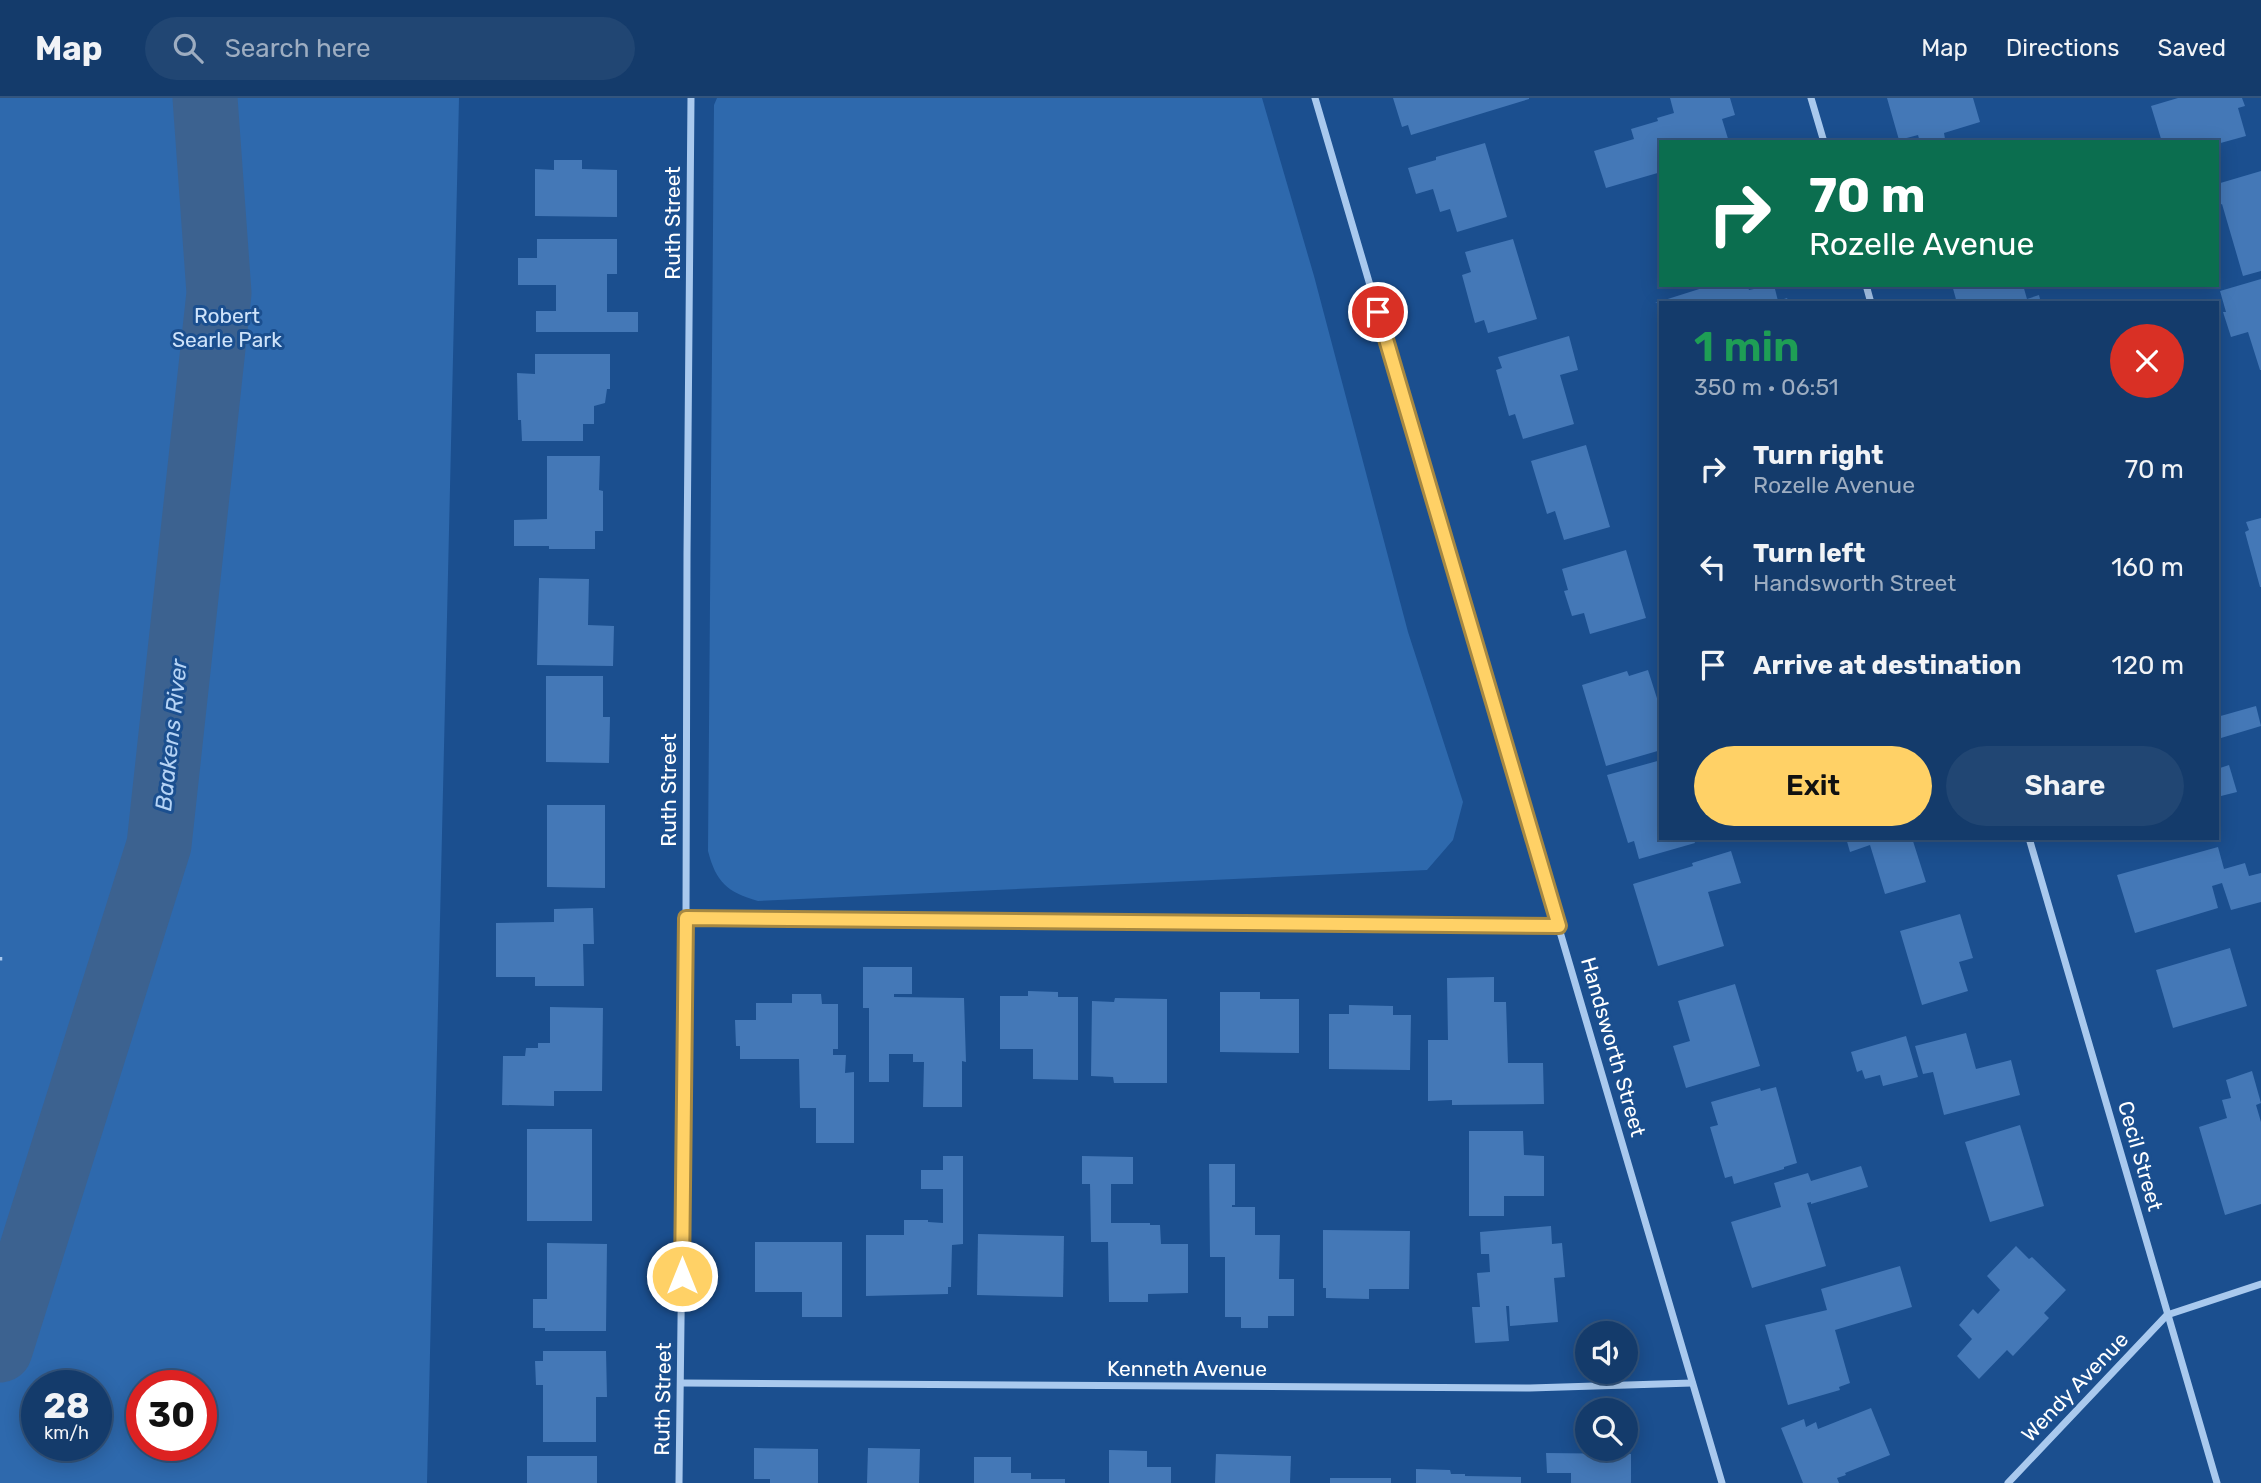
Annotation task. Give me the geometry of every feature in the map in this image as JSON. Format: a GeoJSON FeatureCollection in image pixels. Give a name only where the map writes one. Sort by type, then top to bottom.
{"type":"FeatureCollection","features":[{"type":"Feature","properties":{"kind":"street","name":"Ruth Street"},"geometry":{"type":"LineString","coordinates":[[679,1483],[686,918],[691,98]]}},
{"type":"Feature","properties":{"kind":"street","name":"Handsworth Street"},"geometry":{"type":"LineString","coordinates":[[1315,98],[1722,1483]]}},
{"type":"Feature","properties":{"kind":"street"},"geometry":{"type":"LineString","coordinates":[[1811,98],[1823,140]]}},
{"type":"Feature","properties":{"kind":"street","name":"Cecil Street"},"geometry":{"type":"LineString","coordinates":[[2030,840],[2217,1483]]}},
{"type":"Feature","properties":{"kind":"street"},"geometry":{"type":"LineString","coordinates":[[686,918],[1559,926]]}},
{"type":"Feature","properties":{"kind":"street"},"geometry":{"type":"LineString","coordinates":[[2167,1315],[2261,1284]]}},
{"type":"Feature","properties":{"kind":"street","name":"Wendy Avenue"},"geometry":{"type":"LineString","coordinates":[[2008,1483],[2167,1315]]}},
{"type":"Feature","properties":{"kind":"street","name":"Kenneth Avenue"},"geometry":{"type":"LineString","coordinates":[[681,1383],[1530,1388],[1692,1383]]}},
{"type":"Feature","properties":{"kind":"path"},"geometry":{"type":"LineString","coordinates":[[0,957],[0,963]]}},
{"type":"Feature","properties":{"kind":"green space","name":"Robert Searle Park"},"geometry":{"type":"Polygon","coordinates":[[[0,98],[459,98],[427,1483],[0,1483],[0,98]]]}},
{"type":"Feature","properties":{"kind":"green space"},"geometry":{"type":"Polygon","coordinates":[[[717,98],[1262,98],[1314,276],[1408,632],[1463,802],[1453,840],[1427,870],[758,901],[738,894],[724,884],[715,871],[708,851],[714,105],[717,98]]]}},
{"type":"Feature","properties":{"kind":"building"},"geometry":{"type":"Polygon","coordinates":[[[1393,98],[1529,99],[1411,135],[1408,125],[1402,127],[1393,98]]]}},
{"type":"Feature","properties":{"kind":"building"},"geometry":{"type":"Polygon","coordinates":[[[1670,98],[1730,98],[1735,115],[1722,119],[1728,140],[1659,140],[1659,173],[1606,188],[1594,151],[1634,139],[1631,129],[1674,113],[1670,98]]]}},
{"type":"Feature","properties":{"kind":"building"},"geometry":{"type":"Polygon","coordinates":[[[1887,98],[1973,98],[1980,122],[1944,133],[1945,139],[1941,140],[1919,140],[1918,135],[1899,140],[1887,98]]]}},
{"type":"Feature","properties":{"kind":"building"},"geometry":{"type":"Polygon","coordinates":[[[2178,98],[2242,98],[2245,106],[2238,108],[2246,136],[2219,143],[2219,140],[2161,140],[2151,106],[2178,98]]]}},
{"type":"Feature","properties":{"kind":"building"},"geometry":{"type":"Polygon","coordinates":[[[1485,143],[1507,217],[1457,232],[1450,209],[1440,212],[1433,189],[1416,194],[1408,168],[1485,143]]]}},
{"type":"Feature","properties":{"kind":"building"},"geometry":{"type":"Polygon","coordinates":[[[554,160],[582,160],[582,169],[617,170],[617,217],[535,216],[535,169],[554,170],[554,160]]]}},
{"type":"Feature","properties":{"kind":"building"},"geometry":{"type":"Polygon","coordinates":[[[2261,171],[2261,271],[2243,276],[2222,204],[2219,205],[2219,183],[2261,171]]]}},
{"type":"Feature","properties":{"kind":"building"},"geometry":{"type":"Polygon","coordinates":[[[537,239],[617,239],[617,274],[607,274],[607,312],[638,312],[638,332],[536,332],[536,311],[556,311],[556,285],[518,285],[518,258],[537,258],[537,239]]]}},
{"type":"Feature","properties":{"kind":"building"},"geometry":{"type":"Polygon","coordinates":[[[1513,239],[1537,319],[1488,333],[1484,320],[1475,323],[1462,275],[1471,272],[1465,252],[1513,239]]]}},
{"type":"Feature","properties":{"kind":"building"},"geometry":{"type":"Polygon","coordinates":[[[2261,279],[2260,370],[2248,332],[2231,337],[2220,291],[2261,279]]]}},
{"type":"Feature","properties":{"kind":"building"},"geometry":{"type":"Polygon","coordinates":[[[1706,287],[1748,287],[1749,290],[1774,287],[1778,301],[1661,301],[1706,287]]]}},
{"type":"Feature","properties":{"kind":"building"},"geometry":{"type":"Polygon","coordinates":[[[1953,287],[2024,287],[2027,299],[2039,295],[2040,301],[1956,301],[1953,287]]]}},
{"type":"Feature","properties":{"kind":"building"},"geometry":{"type":"Polygon","coordinates":[[[1569,336],[1578,370],[1560,375],[1574,424],[1523,439],[1515,414],[1509,416],[1496,370],[1502,368],[1498,357],[1569,336]]]}},
{"type":"Feature","properties":{"kind":"building"},"geometry":{"type":"Polygon","coordinates":[[[535,354],[610,354],[610,389],[607,389],[605,403],[594,406],[594,424],[583,424],[583,441],[522,441],[521,420],[518,420],[517,373],[535,374],[535,354]]]}},
{"type":"Feature","properties":{"kind":"building"},"geometry":{"type":"Polygon","coordinates":[[[1586,445],[1610,527],[1564,540],[1555,511],[1547,514],[1531,461],[1586,445]]]}},
{"type":"Feature","properties":{"kind":"building"},"geometry":{"type":"Polygon","coordinates":[[[547,456],[600,456],[599,490],[603,491],[603,531],[595,531],[595,549],[514,546],[514,520],[547,519],[547,456]]]}},
{"type":"Feature","properties":{"kind":"building"},"geometry":{"type":"Polygon","coordinates":[[[2261,518],[2260,587],[2245,532],[2249,530],[2246,522],[2261,518]]]}},
{"type":"Feature","properties":{"kind":"building"},"geometry":{"type":"Polygon","coordinates":[[[1626,550],[1646,618],[1590,634],[1584,613],[1572,616],[1564,591],[1568,590],[1562,569],[1626,550]]]}},
{"type":"Feature","properties":{"kind":"building"},"geometry":{"type":"Polygon","coordinates":[[[539,578],[589,579],[588,625],[614,626],[613,666],[537,665],[539,578]]]}},
{"type":"Feature","properties":{"kind":"building"},"geometry":{"type":"Polygon","coordinates":[[[1648,670],[1659,705],[1659,751],[1606,766],[1582,685],[1627,671],[1629,676],[1648,670]]]}},
{"type":"Feature","properties":{"kind":"building"},"geometry":{"type":"Polygon","coordinates":[[[546,676],[603,676],[603,717],[610,717],[609,763],[546,762],[546,676]]]}},
{"type":"Feature","properties":{"kind":"building"},"geometry":{"type":"Polygon","coordinates":[[[2256,706],[2261,726],[2221,738],[2219,716],[2256,706]]]}},
{"type":"Feature","properties":{"kind":"building"},"geometry":{"type":"Polygon","coordinates":[[[1659,761],[1659,840],[1694,840],[1695,843],[1639,859],[1634,841],[1628,843],[1607,775],[1659,761]]]}},
{"type":"Feature","properties":{"kind":"building"},"geometry":{"type":"Polygon","coordinates":[[[2229,765],[2237,792],[2219,796],[2219,768],[2229,765]]]}},
{"type":"Feature","properties":{"kind":"building"},"geometry":{"type":"Polygon","coordinates":[[[547,805],[605,805],[605,888],[547,887],[547,805]]]}},
{"type":"Feature","properties":{"kind":"building"},"geometry":{"type":"Polygon","coordinates":[[[1847,840],[1913,840],[1926,882],[1885,894],[1870,845],[1850,852],[1847,840]]]}},
{"type":"Feature","properties":{"kind":"building"},"geometry":{"type":"Polygon","coordinates":[[[2218,847],[2224,869],[2245,863],[2249,876],[2261,873],[2261,902],[2231,910],[2222,883],[2212,886],[2218,908],[2135,933],[2117,875],[2218,847]]]}},
{"type":"Feature","properties":{"kind":"building"},"geometry":{"type":"Polygon","coordinates":[[[1731,851],[1741,883],[1708,892],[1724,946],[1658,966],[1633,884],[1731,851]]]}},
{"type":"Feature","properties":{"kind":"building"},"geometry":{"type":"Polygon","coordinates":[[[593,908],[594,944],[583,944],[584,986],[535,986],[535,977],[496,977],[496,923],[554,922],[554,909],[593,908]]]}},
{"type":"Feature","properties":{"kind":"building"},"geometry":{"type":"Polygon","coordinates":[[[1960,914],[1973,958],[1959,962],[1968,991],[1922,1005],[1900,931],[1960,914]]]}},
{"type":"Feature","properties":{"kind":"building"},"geometry":{"type":"Polygon","coordinates":[[[2230,948],[2247,1006],[2173,1028],[2156,970],[2230,948]]]}},
{"type":"Feature","properties":{"kind":"building"},"geometry":{"type":"Polygon","coordinates":[[[863,967],[912,967],[912,994],[894,994],[894,997],[964,998],[966,1062],[962,1061],[962,1107],[923,1107],[924,1062],[913,1062],[913,1054],[889,1054],[889,1082],[869,1082],[869,1008],[863,1008],[863,967]]]}},
{"type":"Feature","properties":{"kind":"building"},"geometry":{"type":"Polygon","coordinates":[[[1494,977],[1494,1002],[1506,1002],[1508,1063],[1543,1063],[1544,1104],[1452,1105],[1452,1100],[1428,1101],[1428,1040],[1448,1040],[1447,978],[1494,977]]]}},
{"type":"Feature","properties":{"kind":"building"},"geometry":{"type":"Polygon","coordinates":[[[1735,984],[1760,1066],[1686,1088],[1673,1046],[1690,1041],[1678,1001],[1735,984]]]}},
{"type":"Feature","properties":{"kind":"building"},"geometry":{"type":"Polygon","coordinates":[[[1028,991],[1058,992],[1058,997],[1078,997],[1078,1080],[1033,1079],[1033,1049],[1000,1049],[1000,996],[1028,996],[1028,991]]]}},
{"type":"Feature","properties":{"kind":"building"},"geometry":{"type":"Polygon","coordinates":[[[1220,992],[1260,992],[1260,999],[1299,999],[1299,1053],[1220,1052],[1220,992]]]}},
{"type":"Feature","properties":{"kind":"building"},"geometry":{"type":"Polygon","coordinates":[[[792,994],[821,994],[822,1004],[838,1004],[838,1049],[833,1049],[833,1055],[846,1055],[845,1073],[854,1072],[854,1143],[816,1143],[816,1108],[800,1108],[799,1059],[740,1059],[740,1046],[736,1046],[735,1020],[756,1020],[756,1003],[792,1003],[792,994]]]}},
{"type":"Feature","properties":{"kind":"building"},"geometry":{"type":"Polygon","coordinates":[[[1115,998],[1167,999],[1167,1083],[1114,1083],[1113,1077],[1091,1076],[1092,1001],[1114,1002],[1115,998]]]}},
{"type":"Feature","properties":{"kind":"building"},"geometry":{"type":"Polygon","coordinates":[[[1349,1005],[1393,1006],[1393,1015],[1411,1015],[1410,1070],[1329,1069],[1329,1014],[1349,1014],[1349,1005]]]}},
{"type":"Feature","properties":{"kind":"building"},"geometry":{"type":"Polygon","coordinates":[[[550,1007],[603,1008],[602,1091],[554,1091],[554,1106],[502,1105],[503,1056],[525,1056],[526,1048],[538,1048],[538,1043],[550,1043],[550,1007]]]}},
{"type":"Feature","properties":{"kind":"building"},"geometry":{"type":"Polygon","coordinates":[[[1966,1033],[1976,1069],[2011,1060],[2020,1095],[1944,1115],[1933,1072],[1923,1074],[1915,1046],[1966,1033]]]}},
{"type":"Feature","properties":{"kind":"building"},"geometry":{"type":"Polygon","coordinates":[[[1906,1036],[1918,1077],[1883,1086],[1880,1075],[1865,1079],[1862,1070],[1857,1072],[1851,1052],[1906,1036]]]}},
{"type":"Feature","properties":{"kind":"building"},"geometry":{"type":"Polygon","coordinates":[[[2252,1071],[2261,1103],[2256,1105],[2261,1122],[2261,1204],[2225,1215],[2199,1127],[2227,1118],[2222,1100],[2231,1098],[2226,1080],[2252,1071]]]}},
{"type":"Feature","properties":{"kind":"building"},"geometry":{"type":"Polygon","coordinates":[[[1776,1087],[1797,1163],[1734,1184],[1732,1176],[1725,1178],[1710,1127],[1718,1125],[1711,1102],[1760,1088],[1761,1091],[1776,1087]]]}},
{"type":"Feature","properties":{"kind":"building"},"geometry":{"type":"Polygon","coordinates":[[[2020,1125],[2044,1206],[1990,1222],[1965,1142],[2020,1125]]]}},
{"type":"Feature","properties":{"kind":"building"},"geometry":{"type":"Polygon","coordinates":[[[527,1129],[592,1129],[592,1221],[527,1221],[527,1129]]]}},
{"type":"Feature","properties":{"kind":"building"},"geometry":{"type":"Polygon","coordinates":[[[1469,1131],[1523,1131],[1524,1155],[1544,1156],[1544,1196],[1504,1196],[1504,1216],[1469,1216],[1469,1131]]]}},
{"type":"Feature","properties":{"kind":"building"},"geometry":{"type":"Polygon","coordinates":[[[943,1156],[963,1156],[963,1244],[952,1245],[951,1287],[948,1287],[948,1294],[866,1296],[866,1235],[904,1235],[904,1220],[943,1223],[943,1189],[921,1189],[921,1170],[943,1170],[943,1156]]]}},
{"type":"Feature","properties":{"kind":"building"},"geometry":{"type":"Polygon","coordinates":[[[1082,1156],[1133,1157],[1133,1184],[1111,1184],[1111,1223],[1160,1225],[1161,1244],[1188,1244],[1188,1293],[1148,1294],[1148,1302],[1109,1302],[1108,1242],[1091,1242],[1090,1184],[1082,1184],[1082,1156]]]}},
{"type":"Feature","properties":{"kind":"building"},"geometry":{"type":"Polygon","coordinates":[[[1209,1164],[1235,1164],[1235,1205],[1232,1207],[1255,1207],[1255,1235],[1280,1235],[1279,1279],[1294,1279],[1294,1316],[1268,1316],[1268,1328],[1241,1328],[1241,1317],[1225,1317],[1225,1257],[1210,1257],[1209,1164]]]}},
{"type":"Feature","properties":{"kind":"building"},"geometry":{"type":"Polygon","coordinates":[[[1861,1166],[1868,1187],[1807,1203],[1826,1266],[1752,1288],[1731,1222],[1781,1207],[1774,1183],[1808,1173],[1811,1181],[1861,1166]]]}},
{"type":"Feature","properties":{"kind":"building"},"geometry":{"type":"Polygon","coordinates":[[[1551,1226],[1552,1244],[1562,1243],[1565,1277],[1554,1278],[1558,1322],[1510,1326],[1509,1306],[1506,1306],[1509,1341],[1475,1343],[1472,1307],[1480,1307],[1477,1273],[1490,1272],[1489,1254],[1481,1254],[1480,1232],[1551,1226]]]}},
{"type":"Feature","properties":{"kind":"building"},"geometry":{"type":"Polygon","coordinates":[[[1323,1230],[1410,1231],[1409,1289],[1369,1289],[1369,1299],[1326,1298],[1326,1288],[1323,1288],[1323,1230]]]}},
{"type":"Feature","properties":{"kind":"building"},"geometry":{"type":"Polygon","coordinates":[[[978,1234],[1064,1236],[1063,1297],[977,1295],[978,1234]]]}},
{"type":"Feature","properties":{"kind":"building"},"geometry":{"type":"Polygon","coordinates":[[[755,1242],[842,1242],[842,1317],[802,1317],[802,1292],[755,1292],[755,1242]]]}},
{"type":"Feature","properties":{"kind":"building"},"geometry":{"type":"Polygon","coordinates":[[[547,1243],[607,1244],[606,1331],[545,1331],[545,1328],[533,1328],[533,1299],[547,1299],[547,1243]]]}},
{"type":"Feature","properties":{"kind":"building"},"geometry":{"type":"Polygon","coordinates":[[[2016,1246],[2029,1259],[2032,1257],[2066,1290],[2044,1313],[2049,1318],[2013,1356],[2007,1350],[1979,1379],[1957,1356],[1972,1339],[1959,1325],[1973,1309],[1978,1314],[2000,1290],[1987,1276],[2016,1246]]]}},
{"type":"Feature","properties":{"kind":"building"},"geometry":{"type":"Polygon","coordinates":[[[1900,1266],[1912,1307],[1835,1330],[1850,1383],[1839,1387],[1840,1390],[1788,1405],[1765,1325],[1827,1310],[1821,1289],[1900,1266]]]}},
{"type":"Feature","properties":{"kind":"building"},"geometry":{"type":"Polygon","coordinates":[[[543,1351],[606,1351],[607,1397],[596,1397],[596,1442],[543,1442],[543,1385],[536,1385],[535,1361],[543,1361],[543,1351]]]}},
{"type":"Feature","properties":{"kind":"building"},"geometry":{"type":"Polygon","coordinates":[[[1871,1408],[1890,1455],[1845,1473],[1846,1475],[1837,1478],[1839,1483],[1803,1483],[1781,1428],[1804,1419],[1806,1427],[1816,1422],[1818,1429],[1871,1408]]]}},
{"type":"Feature","properties":{"kind":"building"},"geometry":{"type":"Polygon","coordinates":[[[754,1448],[818,1449],[818,1483],[770,1483],[770,1479],[754,1479],[754,1448]]]}},
{"type":"Feature","properties":{"kind":"building"},"geometry":{"type":"Polygon","coordinates":[[[868,1448],[920,1449],[919,1483],[867,1483],[868,1448]]]}},
{"type":"Feature","properties":{"kind":"building"},"geometry":{"type":"Polygon","coordinates":[[[1109,1450],[1147,1451],[1147,1467],[1171,1467],[1171,1483],[1109,1483],[1109,1450]]]}},
{"type":"Feature","properties":{"kind":"building"},"geometry":{"type":"Polygon","coordinates":[[[1546,1453],[1575,1453],[1575,1461],[1631,1461],[1631,1483],[1571,1483],[1571,1473],[1547,1473],[1546,1453]]]}},
{"type":"Feature","properties":{"kind":"building"},"geometry":{"type":"Polygon","coordinates":[[[1216,1454],[1291,1456],[1290,1483],[1215,1483],[1216,1454]]]}},
{"type":"Feature","properties":{"kind":"building"},"geometry":{"type":"Polygon","coordinates":[[[527,1456],[597,1456],[597,1483],[527,1483],[527,1456]]]}},
{"type":"Feature","properties":{"kind":"building"},"geometry":{"type":"Polygon","coordinates":[[[974,1457],[1011,1457],[1011,1473],[1031,1473],[1031,1479],[1065,1479],[1065,1483],[974,1483],[974,1457]]]}},
{"type":"Feature","properties":{"kind":"building"},"geometry":{"type":"Polygon","coordinates":[[[1416,1469],[1450,1470],[1451,1474],[1465,1476],[1521,1477],[1521,1483],[1416,1483],[1416,1469]]]}},
{"type":"Feature","properties":{"kind":"building"},"geometry":{"type":"Polygon","coordinates":[[[1330,1478],[1391,1478],[1391,1483],[1330,1483],[1330,1478]]]}},
{"type":"Feature","properties":{"kind":"waterway","name":"Baakens River"},"geometry":{"type":"LineString","coordinates":[[0,1350],[159,845],[219,293],[205,98]]}},
{"type":"Feature","properties":{"kind":"route"},"geometry":{"type":"LineString","coordinates":[[682,1276],[686,918],[1559,926],[1378,312]]}}]}
